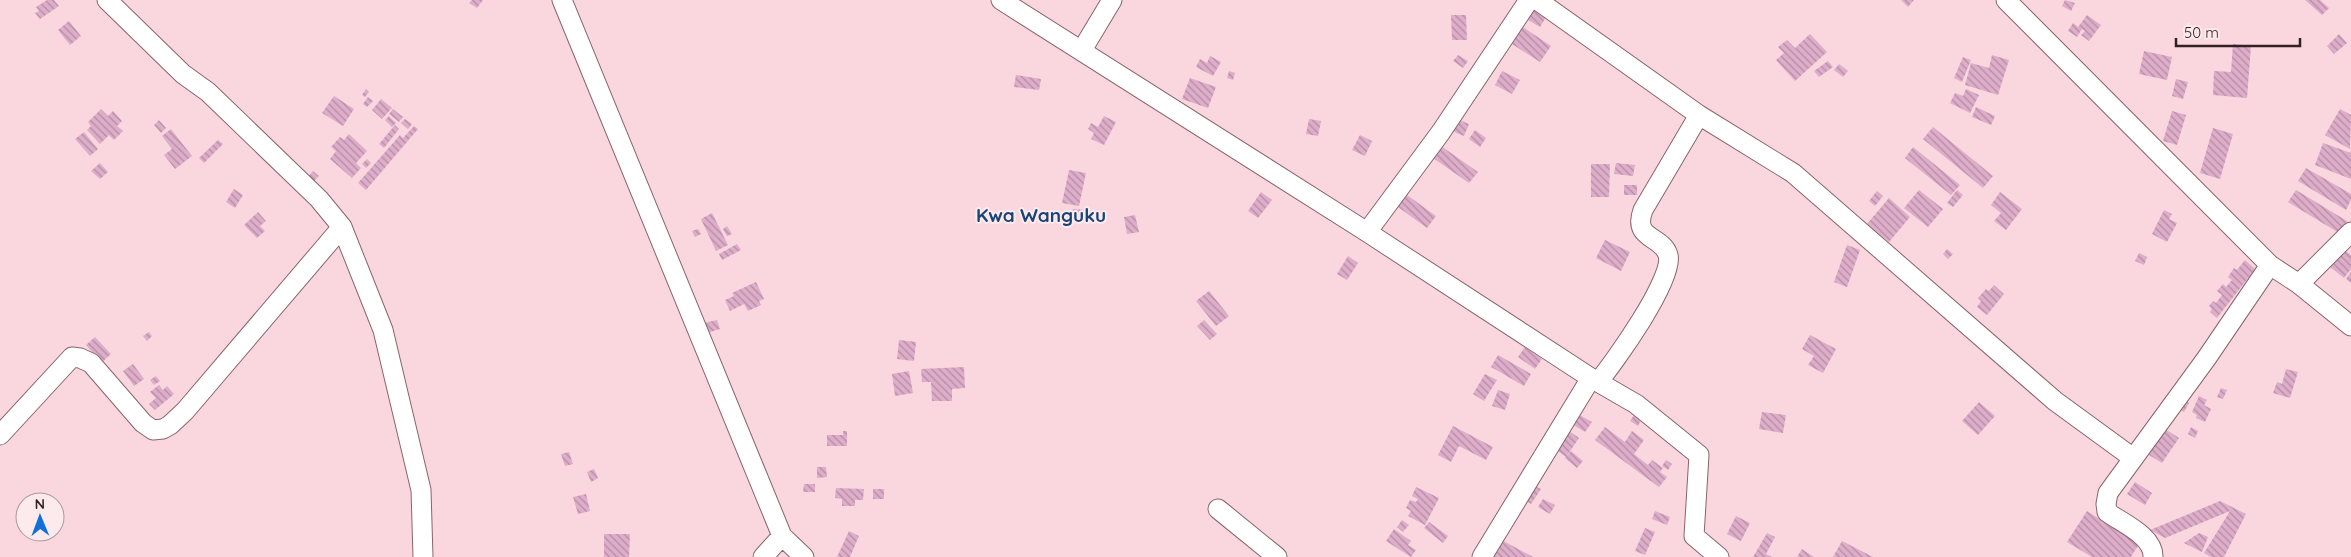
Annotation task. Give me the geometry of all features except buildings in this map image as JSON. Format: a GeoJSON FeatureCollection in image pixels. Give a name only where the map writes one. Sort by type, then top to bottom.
{"type":"FeatureCollection","features":[{"type":"Feature","properties":{"kind":"street"},"geometry":{"type":"LineString","coordinates":[[107,0],[183,74],[208,92],[312,192],[342,226],[383,330],[421,490],[423,557]]}},
{"type":"Feature","properties":{"kind":"street"},"geometry":{"type":"LineString","coordinates":[[562,0],[782,536],[804,557]]}},
{"type":"Feature","properties":{"kind":"street"},"geometry":{"type":"LineString","coordinates":[[1001,0],[1367,232],[1594,380],[1636,404],[1699,455],[1694,536],[1719,557]]}},
{"type":"Feature","properties":{"kind":"street"},"geometry":{"type":"LineString","coordinates":[[1082,50],[1112,0]]}},
{"type":"Feature","properties":{"kind":"street"},"geometry":{"type":"LineString","coordinates":[[1367,232],[1441,132],[1529,0]]}},
{"type":"Feature","properties":{"kind":"street"},"geometry":{"type":"LineString","coordinates":[[1537,0],[1699,115],[1794,172],[2055,401],[2133,458]]}},
{"type":"Feature","properties":{"kind":"street"},"geometry":{"type":"LineString","coordinates":[[2006,0],[2270,265],[2299,284],[2351,326]]}},
{"type":"Feature","properties":{"kind":"street"},"geometry":{"type":"LineString","coordinates":[[1482,557],[1594,380],[1640,323],[1666,272],[1669,256],[1664,247],[1646,234],[1640,226],[1639,220],[1642,210],[1699,115]]}},
{"type":"Feature","properties":{"kind":"street"},"geometry":{"type":"LineString","coordinates":[[0,435],[72,357],[91,363],[143,423],[153,430],[163,429],[185,411],[342,226]]}},
{"type":"Feature","properties":{"kind":"street"},"geometry":{"type":"LineString","coordinates":[[2299,284],[2351,232]]}},
{"type":"Feature","properties":{"kind":"street"},"geometry":{"type":"LineString","coordinates":[[2153,557],[2152,547],[2146,540],[2107,512],[2108,493],[2206,359],[2270,265]]}},
{"type":"Feature","properties":{"kind":"street"},"geometry":{"type":"LineString","coordinates":[[1218,509],[1277,557]]}},
{"type":"Feature","properties":{"kind":"street"},"geometry":{"type":"LineString","coordinates":[[763,557],[782,536]]}},
{"type":"Feature","properties":{"kind":"district","name":"Kwa Wanguku"},"geometry":{"type":"Point","coordinates":[1041,215]}}]}
